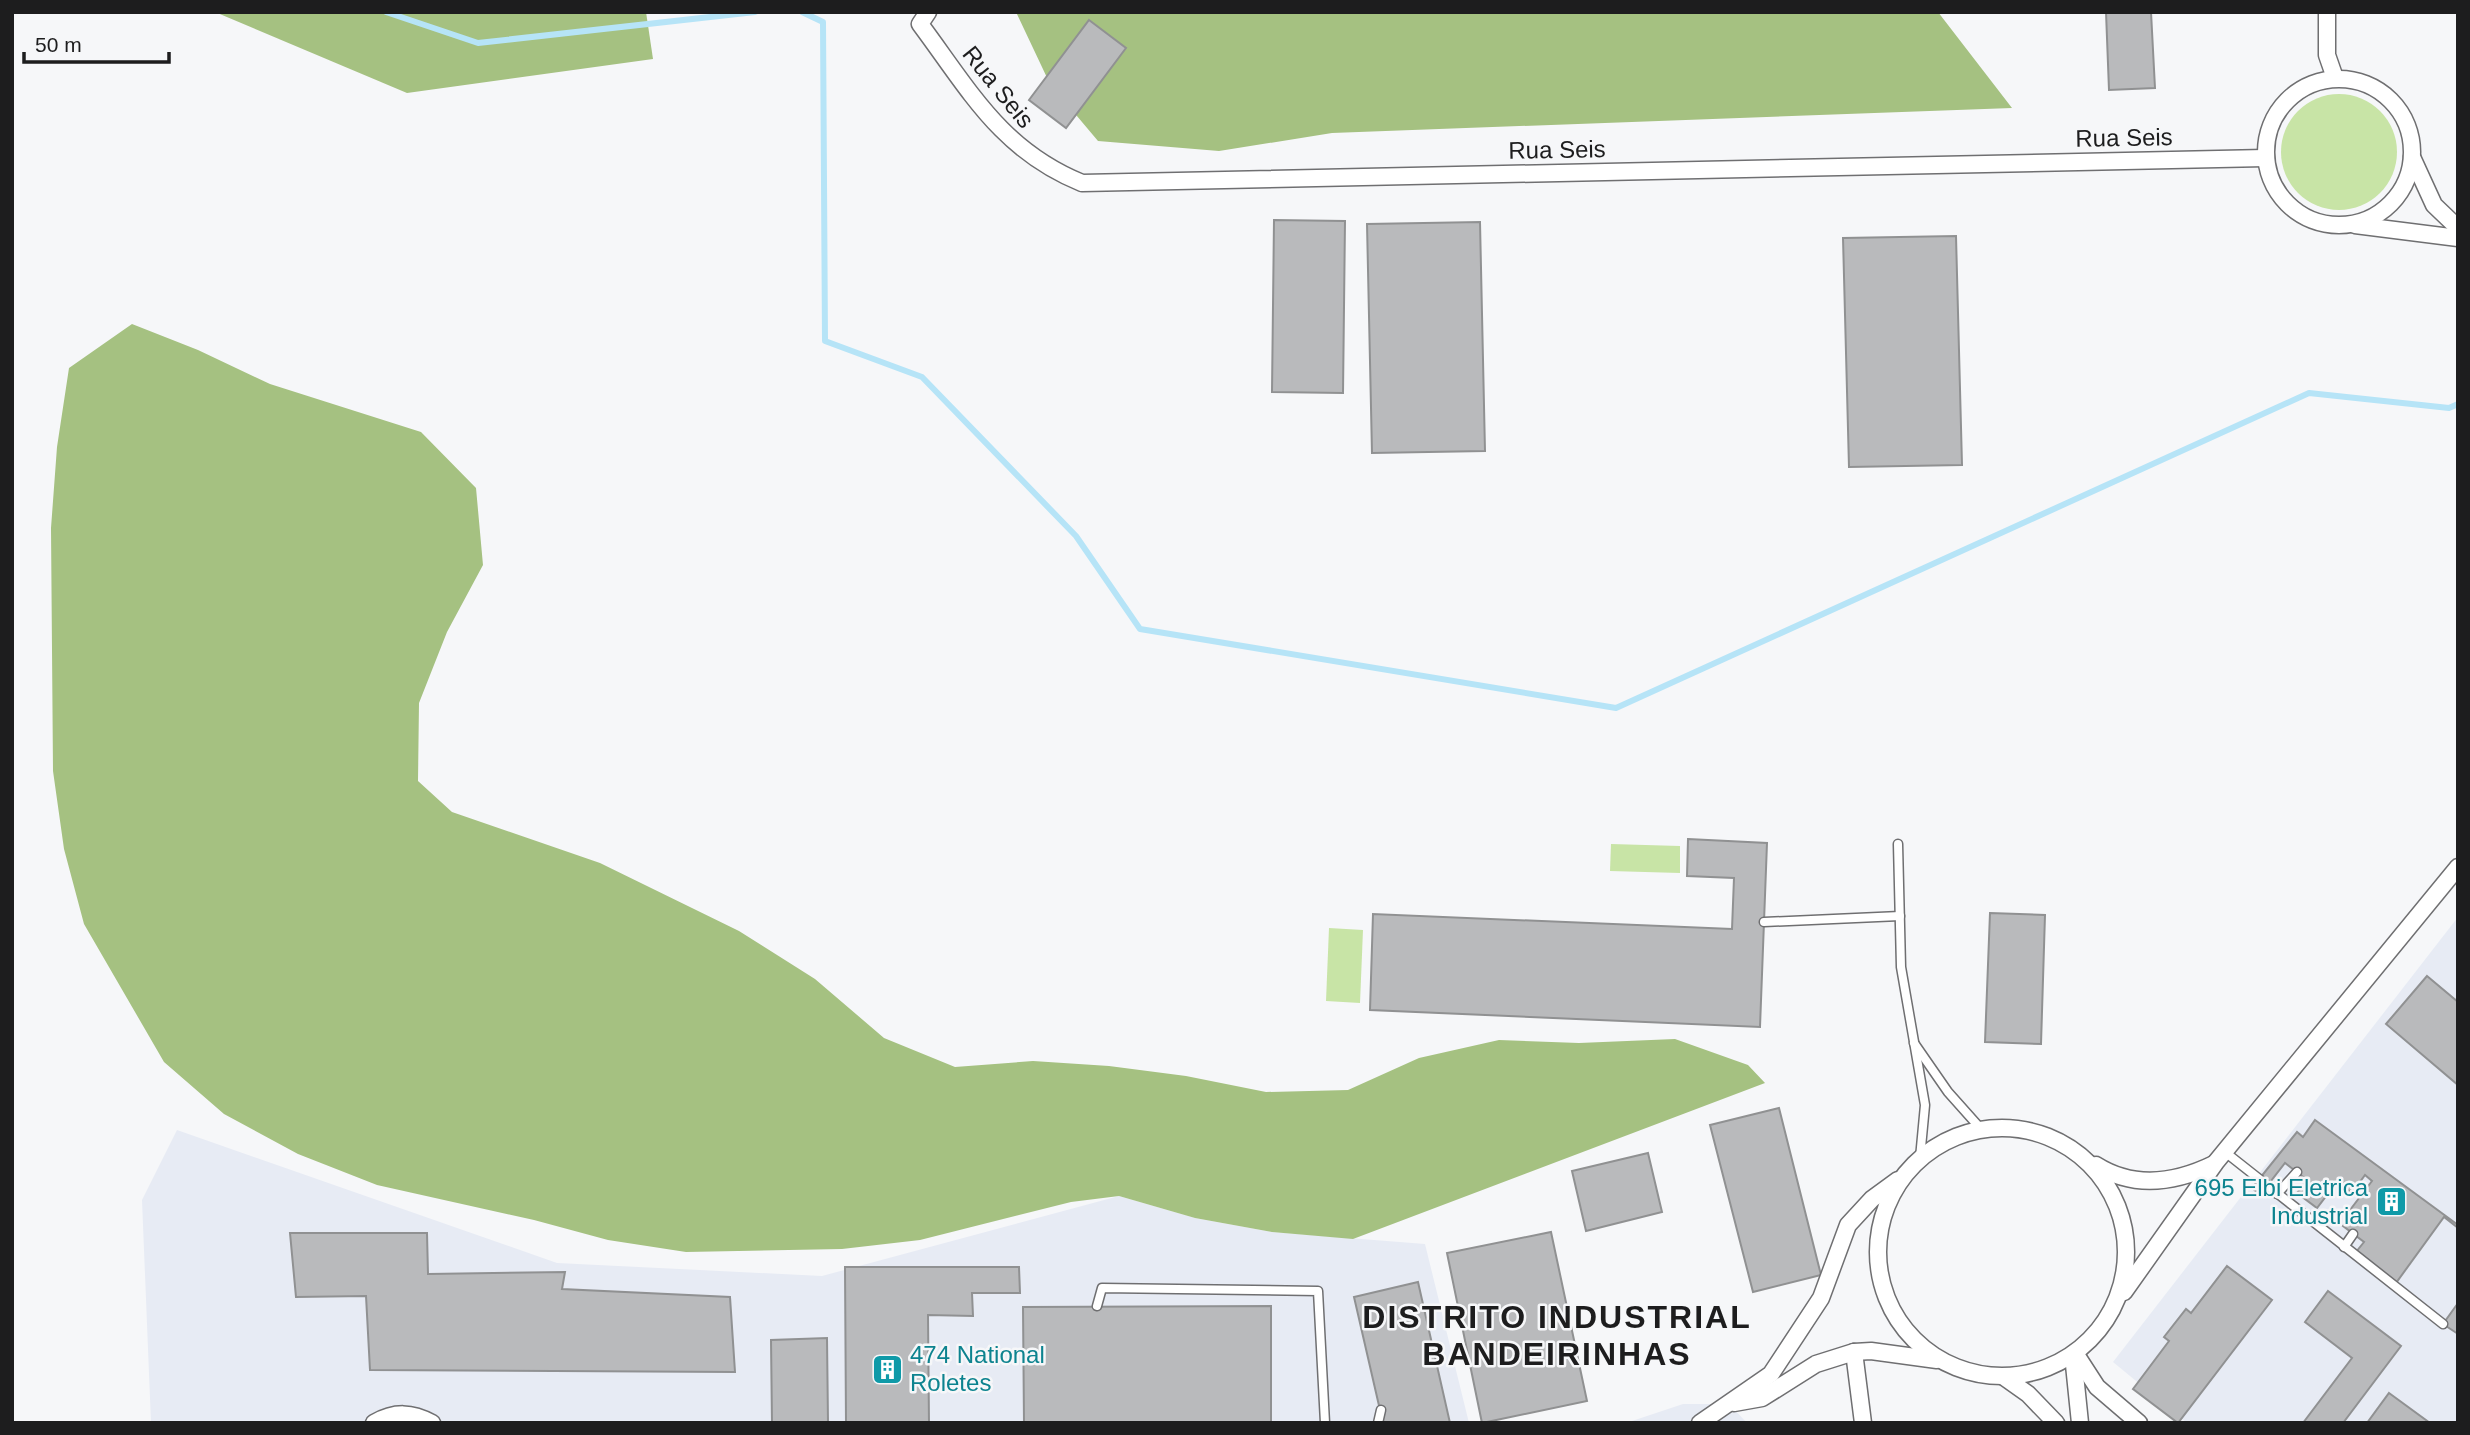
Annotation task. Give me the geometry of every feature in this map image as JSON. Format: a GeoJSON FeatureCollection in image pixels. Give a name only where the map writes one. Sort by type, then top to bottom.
{"type":"FeatureCollection","features":[{"type":"Feature","properties":{"kind":"street"},"geometry":{"type":"LineString","coordinates":[[2327,12],[2328,55],[2335,79]]}},
{"type":"Feature","properties":{"kind":"street","name":"Rua Seis"},"geometry":{"type":"LineString","coordinates":[[924,18],[999,131],[1035,160],[1082,183],[2265,158]]}},
{"type":"Feature","properties":{"kind":"street"},"geometry":{"type":"LineString","coordinates":[[2458,228],[2441,214],[2429,199],[2412,157],[2409,132],[2398,110],[2381,92],[2358,81],[2335,79],[2312,83],[2292,95],[2276,113],[2267,134],[2265,158],[2271,181],[2284,201],[2302,216],[2324,224],[2458,238]]}},
{"type":"Feature","properties":{"kind":"street"},"geometry":{"type":"LineString","coordinates":[[2349,225],[2373,217],[2393,202],[2406,181],[2412,157]]}},
{"type":"Feature","properties":{"kind":"street"},"geometry":{"type":"LineString","coordinates":[[1729,1404],[1762,1398],[1816,1364],[1854,1352],[1871,1351],[1939,1360],[1971,1373],[2004,1377],[2040,1371],[2074,1354],[2098,1332],[2116,1302],[2220,1157],[2458,867]]}},
{"type":"Feature","properties":{"kind":"street"},"geometry":{"type":"LineString","coordinates":[[1700,1423],[1771,1374],[1821,1298],[1848,1226],[1872,1199],[1901,1177],[1920,1158],[1981,1129],[2007,1128],[2045,1135],[2109,1173],[2150,1181],[2189,1175],[2220,1157]]}},
{"type":"Feature","properties":{"kind":"street"},"geometry":{"type":"LineString","coordinates":[[2078,1154],[2106,1187],[2117,1206],[2126,1238],[2125,1270],[2116,1302]]}},
{"type":"Feature","properties":{"kind":"street"},"geometry":{"type":"LineString","coordinates":[[1901,1177],[1882,1214],[1877,1256],[1885,1297],[1907,1333],[1939,1360]]}},
{"type":"Feature","properties":{"kind":"street"},"geometry":{"type":"LineString","coordinates":[[1854,1352],[1863,1423]]}},
{"type":"Feature","properties":{"kind":"street"},"geometry":{"type":"LineString","coordinates":[[2074,1354],[2080,1423]]}},
{"type":"Feature","properties":{"kind":"street"},"geometry":{"type":"LineString","coordinates":[[2074,1354],[2097,1388],[2138,1423]]}},
{"type":"Feature","properties":{"kind":"street"},"geometry":{"type":"LineString","coordinates":[[2004,1377],[2028,1394],[2056,1423]]}},
{"type":"Feature","properties":{"kind":"street"},"geometry":{"type":"LineString","coordinates":[[374,1423],[401,1413],[416,1415],[432,1423]]}},
{"type":"Feature","properties":{"kind":"lane"},"geometry":{"type":"LineString","coordinates":[[1898,844],[1901,967],[1925,1105],[1920,1158]]}},
{"type":"Feature","properties":{"kind":"lane"},"geometry":{"type":"LineString","coordinates":[[1764,922],[1900,916]]}},
{"type":"Feature","properties":{"kind":"lane"},"geometry":{"type":"LineString","coordinates":[[1912,1040],[1948,1092],[1981,1129]]}},
{"type":"Feature","properties":{"kind":"lane"},"geometry":{"type":"LineString","coordinates":[[2220,1157],[2277,1194],[2443,1324]]}},
{"type":"Feature","properties":{"kind":"lane"},"geometry":{"type":"LineString","coordinates":[[2277,1194],[2297,1172]]}},
{"type":"Feature","properties":{"kind":"lane"},"geometry":{"type":"LineString","coordinates":[[2344,1247],[2353,1234]]}},
{"type":"Feature","properties":{"kind":"lane"},"geometry":{"type":"LineString","coordinates":[[1097,1306],[1102,1288],[1318,1291],[1325,1423]]}},
{"type":"Feature","properties":{"kind":"lane"},"geometry":{"type":"LineString","coordinates":[[1378,1423],[1381,1410]]}},
{"type":"Feature","properties":{"kind":"shaded area"},"geometry":{"type":"Polygon","coordinates":[[[2458,917],[2458,1423],[2187,1423],[2113,1362],[2458,917]]]}},
{"type":"Feature","properties":{"kind":"shaded area"},"geometry":{"type":"Polygon","coordinates":[[[177,1130],[557,1263],[822,1276],[1119,1196],[1195,1218],[1272,1232],[1425,1244],[1469,1423],[151,1423],[142,1200],[177,1130]]]}},
{"type":"Feature","properties":{"kind":"shaded area"},"geometry":{"type":"Polygon","coordinates":[[[1683,1404],[1729,1404],[1747,1423],[1626,1423],[1683,1404]]]}},
{"type":"Feature","properties":{"kind":"green space"},"geometry":{"type":"Polygon","coordinates":[[[215,12],[646,12],[653,59],[407,93],[215,12]]]}},
{"type":"Feature","properties":{"kind":"green space"},"geometry":{"type":"Polygon","coordinates":[[[1016,12],[1938,12],[2012,108],[1332,133],[1219,151],[1098,141],[1050,84],[1016,12]]]}},
{"type":"Feature","properties":{"kind":"green space"},"geometry":{"type":"Polygon","coordinates":[[[2339,94],[2361,98],[2380,111],[2393,130],[2397,152],[2393,174],[2380,193],[2361,206],[2339,210],[2317,206],[2298,193],[2285,174],[2281,152],[2285,130],[2298,111],[2317,98],[2339,94]]]}},
{"type":"Feature","properties":{"kind":"green space"},"geometry":{"type":"Polygon","coordinates":[[[132,324],[198,350],[270,384],[421,432],[476,488],[483,565],[447,632],[419,703],[418,781],[452,812],[600,863],[739,931],[815,979],[884,1038],[955,1067],[1033,1061],[1109,1066],[1186,1076],[1266,1092],[1348,1090],[1419,1058],[1499,1040],[1579,1043],[1675,1039],[1748,1065],[1765,1083],[1353,1239],[1272,1232],[1195,1218],[1119,1196],[1071,1202],[920,1240],[842,1249],[686,1252],[608,1240],[534,1220],[377,1185],[298,1154],[224,1114],[164,1062],[84,924],[64,849],[53,771],[51,528],[57,447],[69,368],[132,324]]]}},
{"type":"Feature","properties":{"kind":"green space"},"geometry":{"type":"Polygon","coordinates":[[[1611,844],[1680,846],[1680,873],[1610,871],[1611,844]]]}},
{"type":"Feature","properties":{"kind":"green space"},"geometry":{"type":"Polygon","coordinates":[[[1329,928],[1363,930],[1360,1003],[1326,1001],[1329,928]]]}},
{"type":"Feature","properties":{"kind":"building"},"geometry":{"type":"Polygon","coordinates":[[[2106,12],[2151,12],[2155,88],[2109,90],[2106,12]]]}},
{"type":"Feature","properties":{"kind":"building"},"geometry":{"type":"Polygon","coordinates":[[[1089,20],[1126,48],[1066,128],[1029,100],[1089,20]]]}},
{"type":"Feature","properties":{"kind":"building"},"geometry":{"type":"Polygon","coordinates":[[[1274,220],[1345,221],[1343,393],[1272,392],[1274,220]]]}},
{"type":"Feature","properties":{"kind":"building"},"geometry":{"type":"Polygon","coordinates":[[[1480,222],[1485,451],[1372,453],[1367,224],[1480,222]]]}},
{"type":"Feature","properties":{"kind":"building"},"geometry":{"type":"Polygon","coordinates":[[[1956,236],[1962,465],[1849,467],[1843,238],[1956,236]]]}},
{"type":"Feature","properties":{"kind":"building"},"geometry":{"type":"Polygon","coordinates":[[[1688,839],[1767,843],[1760,1027],[1370,1010],[1373,914],[1732,929],[1734,878],[1687,876],[1688,839]]]}},
{"type":"Feature","properties":{"kind":"building"},"geometry":{"type":"Polygon","coordinates":[[[1990,913],[2045,915],[2041,1044],[1985,1042],[1990,913]]]}},
{"type":"Feature","properties":{"kind":"building"},"geometry":{"type":"Polygon","coordinates":[[[2427,976],[2458,1002],[2458,1085],[2386,1024],[2427,976]]]}},
{"type":"Feature","properties":{"kind":"building"},"geometry":{"type":"Polygon","coordinates":[[[1779,1108],[1821,1275],[1753,1292],[1710,1125],[1779,1108]]]}},
{"type":"Feature","properties":{"kind":"building","name":"695 Elbi Eletrica Industrial"},"geometry":{"type":"Polygon","coordinates":[[[2315,1120],[2458,1225],[2458,1228],[2444,1217],[2396,1283],[2356,1252],[2364,1242],[2343,1226],[2350,1216],[2347,1214],[2372,1181],[2365,1175],[2352,1193],[2337,1182],[2317,1208],[2297,1193],[2307,1180],[2285,1163],[2260,1195],[2252,1188],[2297,1132],[2303,1137],[2315,1120]]]}},
{"type":"Feature","properties":{"kind":"building"},"geometry":{"type":"Polygon","coordinates":[[[1648,1153],[1662,1212],[1586,1231],[1572,1171],[1648,1153]]]}},
{"type":"Feature","properties":{"kind":"building"},"geometry":{"type":"Polygon","coordinates":[[[1551,1232],[1587,1401],[1482,1423],[1447,1253],[1551,1232]]]}},
{"type":"Feature","properties":{"kind":"building"},"geometry":{"type":"Polygon","coordinates":[[[290,1233],[427,1233],[428,1274],[565,1272],[562,1289],[730,1297],[735,1372],[370,1370],[366,1296],[296,1297],[290,1233]]]}},
{"type":"Feature","properties":{"kind":"building"},"geometry":{"type":"Polygon","coordinates":[[[2227,1266],[2272,1300],[2178,1423],[2133,1389],[2169,1341],[2164,1337],[2186,1309],[2191,1313],[2227,1266]]]}},
{"type":"Feature","properties":{"kind":"building","name":"474 National Roletes"},"geometry":{"type":"Polygon","coordinates":[[[845,1267],[1019,1267],[1020,1293],[972,1293],[973,1316],[928,1315],[929,1423],[846,1423],[845,1267]]]}},
{"type":"Feature","properties":{"kind":"building"},"geometry":{"type":"Polygon","coordinates":[[[1418,1282],[1450,1423],[1383,1423],[1354,1297],[1418,1282]]]}},
{"type":"Feature","properties":{"kind":"building"},"geometry":{"type":"Polygon","coordinates":[[[2328,1291],[2401,1346],[2343,1423],[2303,1423],[2352,1358],[2305,1322],[2328,1291]]]}},
{"type":"Feature","properties":{"kind":"building"},"geometry":{"type":"Polygon","coordinates":[[[2458,1303],[2458,1334],[2443,1324],[2458,1303]]]}},
{"type":"Feature","properties":{"kind":"building"},"geometry":{"type":"Polygon","coordinates":[[[1271,1306],[1271,1423],[1024,1423],[1023,1307],[1271,1306]]]}},
{"type":"Feature","properties":{"kind":"building"},"geometry":{"type":"Polygon","coordinates":[[[827,1338],[828,1423],[772,1423],[771,1340],[827,1338]]]}},
{"type":"Feature","properties":{"kind":"building"},"geometry":{"type":"Polygon","coordinates":[[[2389,1393],[2430,1423],[2367,1423],[2389,1393]]]}},
{"type":"Feature","properties":{"kind":"waterway"},"geometry":{"type":"LineString","coordinates":[[386,12],[478,43],[755,12]]}},
{"type":"Feature","properties":{"kind":"waterway"},"geometry":{"type":"LineString","coordinates":[[802,12],[823,22],[825,341],[922,377],[1076,536],[1140,629],[1616,708],[2309,393],[2449,408],[2458,404]]}},
{"type":"Feature","properties":{"kind":"place","name":"695 Elbi Eletrica Industrial"},"geometry":{"type":"Point","coordinates":[2391,1202]}},
{"type":"Feature","properties":{"kind":"place","name":"474 National Roletes"},"geometry":{"type":"Point","coordinates":[887,1369]}},
{"type":"Feature","properties":{"kind":"district","name":"DISTRITO INDUSTRIAL BANDEIRINHAS"},"geometry":{"type":"Point","coordinates":[1557,1336]}}]}
